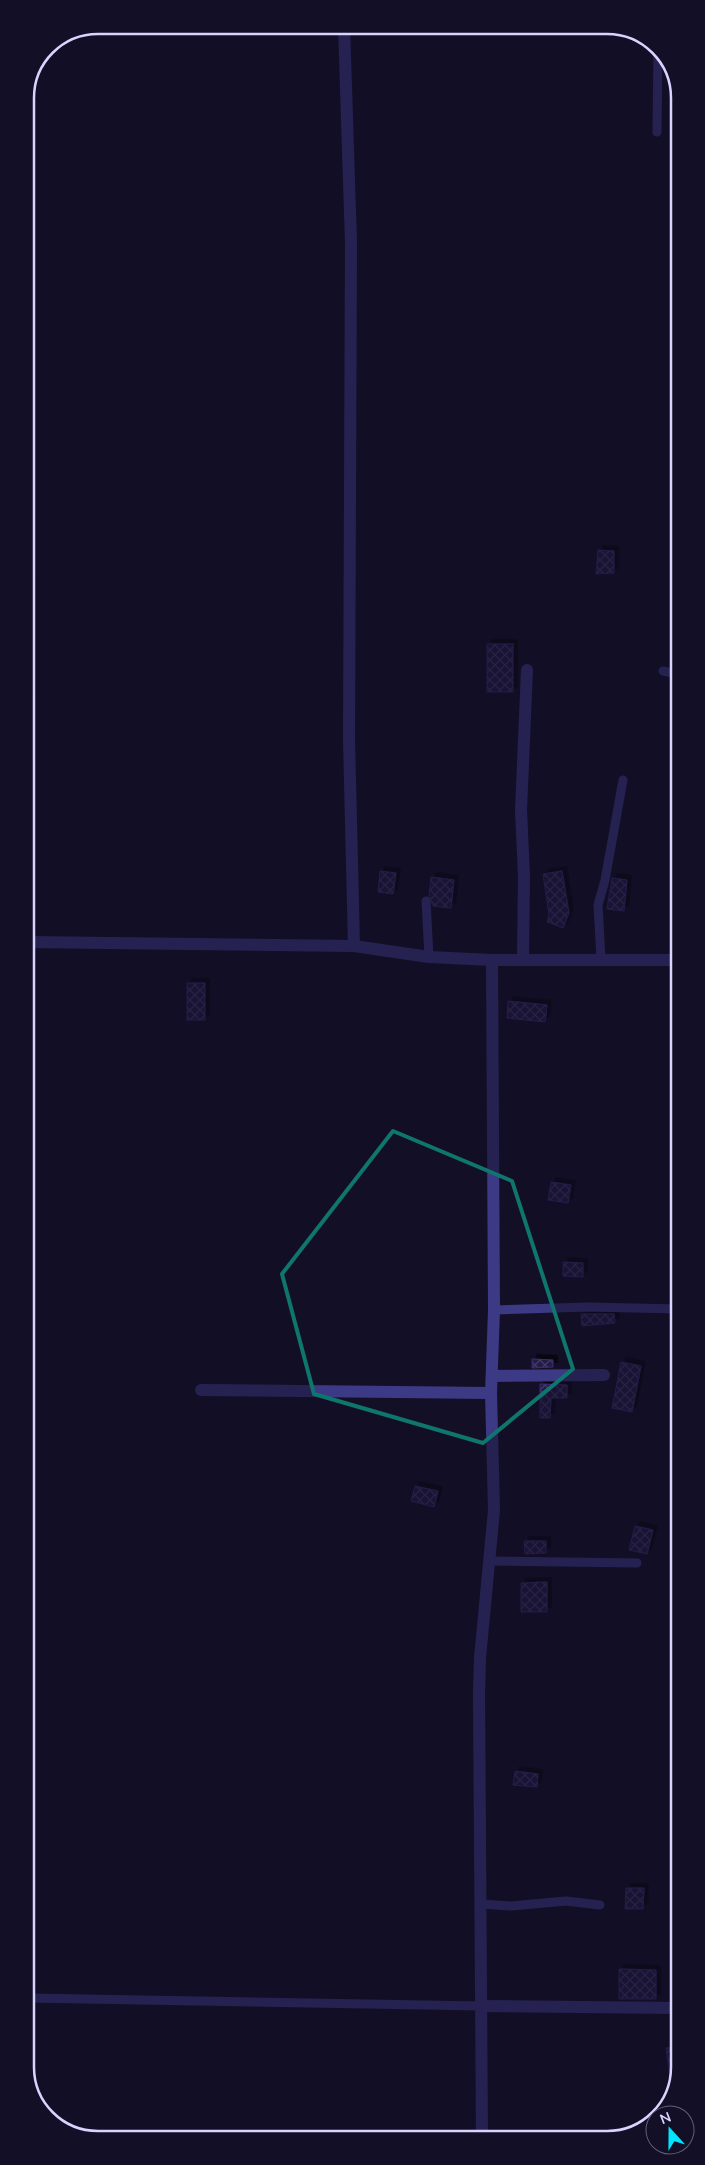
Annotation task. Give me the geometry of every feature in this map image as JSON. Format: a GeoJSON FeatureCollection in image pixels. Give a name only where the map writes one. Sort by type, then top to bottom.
{"type":"FeatureCollection","features":[{"type":"Feature","properties":{"kind":"street"},"geometry":{"type":"LineString","coordinates":[[344,34],[351,243],[349,739],[354,946]]}},
{"type":"Feature","properties":{"kind":"street"},"geometry":{"type":"LineString","coordinates":[[523,960],[524,876],[521,810],[527,670]]}},
{"type":"Feature","properties":{"kind":"street"},"geometry":{"type":"LineString","coordinates":[[34,942],[354,946],[428,957],[492,960],[671,960]]}},
{"type":"Feature","properties":{"kind":"street"},"geometry":{"type":"LineString","coordinates":[[482,2131],[480,1658],[494,1510],[490,1393],[494,1310],[492,960]]}},
{"type":"Feature","properties":{"kind":"street"},"geometry":{"type":"LineString","coordinates":[[492,1376],[604,1375]]}},
{"type":"Feature","properties":{"kind":"street"},"geometry":{"type":"LineString","coordinates":[[201,1390],[490,1393]]}},
{"type":"Feature","properties":{"kind":"street"},"geometry":{"type":"LineString","coordinates":[[481,2006],[671,2008]]}},
{"type":"Feature","properties":{"kind":"lane"},"geometry":{"type":"LineString","coordinates":[[657,132],[658,59]]}},
{"type":"Feature","properties":{"kind":"lane"},"geometry":{"type":"LineString","coordinates":[[663,671],[671,673]]}},
{"type":"Feature","properties":{"kind":"lane"},"geometry":{"type":"LineString","coordinates":[[601,960],[598,905],[605,880],[623,780]]}},
{"type":"Feature","properties":{"kind":"lane"},"geometry":{"type":"LineString","coordinates":[[426,901],[428,957]]}},
{"type":"Feature","properties":{"kind":"lane"},"geometry":{"type":"LineString","coordinates":[[494,1310],[588,1307],[671,1309]]}},
{"type":"Feature","properties":{"kind":"lane"},"geometry":{"type":"LineString","coordinates":[[490,1561],[637,1563]]}},
{"type":"Feature","properties":{"kind":"lane"},"geometry":{"type":"LineString","coordinates":[[481,1904],[510,1906],[566,1901],[600,1905]]}},
{"type":"Feature","properties":{"kind":"lane"},"geometry":{"type":"LineString","coordinates":[[34,1998],[481,2006]]}},
{"type":"Feature","properties":{"kind":"highlighted area"},"geometry":{"type":"Polygon","coordinates":[[[393,1131],[512,1181],[573,1369],[483,1443],[314,1394],[282,1274],[393,1131]]]}},
{"type":"Feature","properties":{"kind":"building"},"geometry":{"type":"Polygon","coordinates":[[[598,550],[614,551],[614,573],[596,574],[598,550]]]}},
{"type":"Feature","properties":{"kind":"building"},"geometry":{"type":"Polygon","coordinates":[[[487,644],[513,644],[513,692],[487,692],[487,644]]]}},
{"type":"Feature","properties":{"kind":"building"},"geometry":{"type":"Polygon","coordinates":[[[380,871],[396,873],[393,894],[378,892],[380,871]]]}},
{"type":"Feature","properties":{"kind":"building"},"geometry":{"type":"Polygon","coordinates":[[[562,871],[569,913],[563,928],[547,922],[549,915],[543,874],[562,871]]]}},
{"type":"Feature","properties":{"kind":"building"},"geometry":{"type":"Polygon","coordinates":[[[431,877],[454,880],[451,908],[433,906],[429,896],[431,877]]]}},
{"type":"Feature","properties":{"kind":"building"},"geometry":{"type":"Polygon","coordinates":[[[612,878],[627,880],[624,911],[607,909],[612,878]]]}},
{"type":"Feature","properties":{"kind":"building"},"geometry":{"type":"Polygon","coordinates":[[[187,983],[205,983],[205,1020],[187,1020],[187,983]]]}},
{"type":"Feature","properties":{"kind":"building"},"geometry":{"type":"Polygon","coordinates":[[[508,1001],[547,1005],[545,1022],[507,1018],[508,1001]]]}},
{"type":"Feature","properties":{"kind":"building"},"geometry":{"type":"Polygon","coordinates":[[[551,1182],[571,1185],[568,1203],[548,1200],[551,1182]]]}},
{"type":"Feature","properties":{"kind":"building"},"geometry":{"type":"Polygon","coordinates":[[[563,1262],[583,1263],[583,1277],[563,1276],[563,1262]]]}},
{"type":"Feature","properties":{"kind":"building"},"geometry":{"type":"Polygon","coordinates":[[[581,1314],[614,1314],[615,1323],[582,1326],[581,1314]]]}},
{"type":"Feature","properties":{"kind":"building"},"geometry":{"type":"Polygon","coordinates":[[[532,1359],[553,1360],[553,1367],[532,1368],[532,1359]]]}},
{"type":"Feature","properties":{"kind":"building"},"geometry":{"type":"Polygon","coordinates":[[[621,1362],[641,1366],[632,1412],[612,1408],[621,1362]]]}},
{"type":"Feature","properties":{"kind":"building"},"geometry":{"type":"Polygon","coordinates":[[[540,1384],[567,1385],[567,1398],[551,1398],[550,1418],[540,1418],[540,1384]]]}},
{"type":"Feature","properties":{"kind":"building"},"geometry":{"type":"Polygon","coordinates":[[[415,1486],[438,1491],[434,1507],[411,1501],[415,1486]]]}},
{"type":"Feature","properties":{"kind":"building"},"geometry":{"type":"Polygon","coordinates":[[[635,1526],[653,1530],[647,1554],[629,1550],[635,1526]]]}},
{"type":"Feature","properties":{"kind":"building"},"geometry":{"type":"Polygon","coordinates":[[[524,1541],[546,1541],[546,1553],[525,1554],[524,1541]]]}},
{"type":"Feature","properties":{"kind":"building"},"geometry":{"type":"Polygon","coordinates":[[[547,1582],[547,1612],[521,1612],[521,1583],[547,1582]]]}},
{"type":"Feature","properties":{"kind":"building"},"geometry":{"type":"Polygon","coordinates":[[[515,1771],[538,1774],[537,1787],[513,1785],[515,1771]]]}},
{"type":"Feature","properties":{"kind":"building"},"geometry":{"type":"Polygon","coordinates":[[[626,1888],[644,1888],[643,1909],[625,1909],[626,1888]]]}},
{"type":"Feature","properties":{"kind":"building"},"geometry":{"type":"Polygon","coordinates":[[[619,1969],[656,1970],[656,1999],[619,1999],[619,1969]]]}},
{"type":"Feature","properties":{"kind":"building"},"geometry":{"type":"Polygon","coordinates":[[[671,2047],[670,2079],[666,2048],[671,2047]]]}}]}
